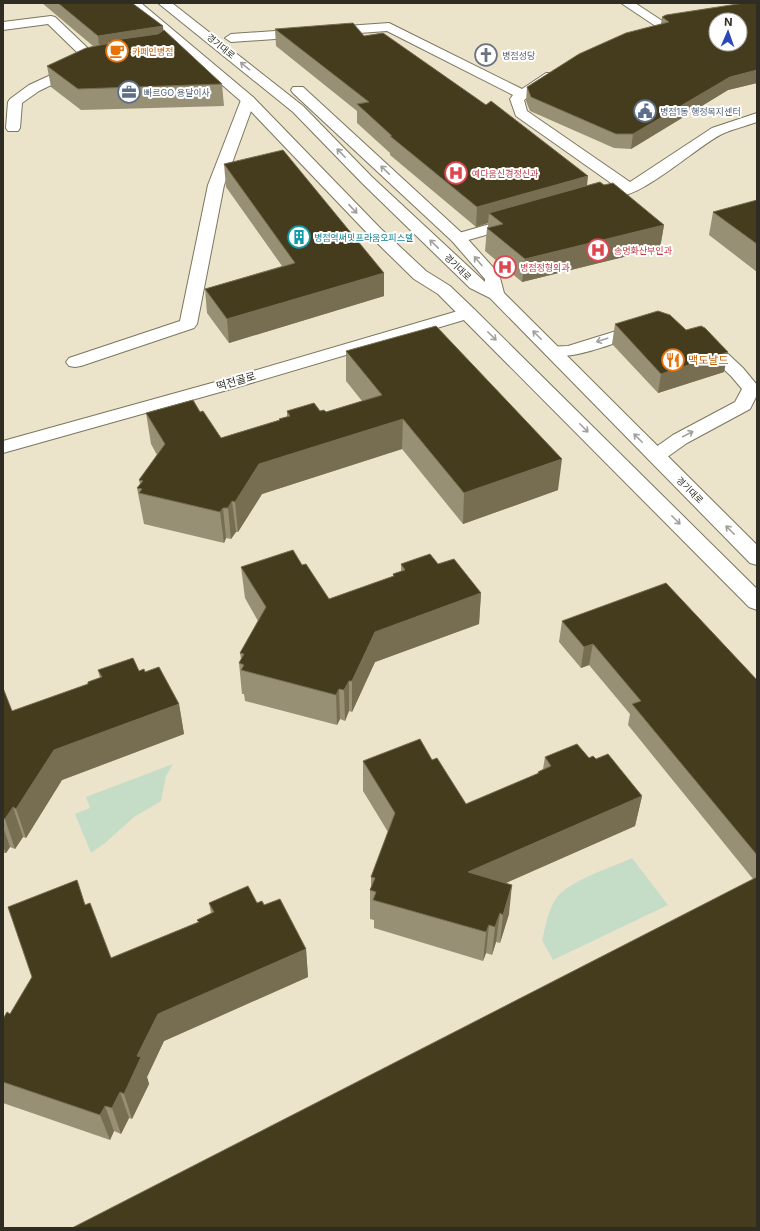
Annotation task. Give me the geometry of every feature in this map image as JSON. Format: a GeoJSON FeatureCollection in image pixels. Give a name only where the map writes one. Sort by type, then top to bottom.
{"type":"FeatureCollection","features":[{"type":"Feature","properties":{"kind":"main road","name":"경기대로"},"geometry":{"type":"LineString","coordinates":[[134,3],[209,65],[248,100],[375,232],[420,275],[444,290],[468,313],[757,602]]}},
{"type":"Feature","properties":{"kind":"main road","name":"경기대로"},"geometry":{"type":"LineString","coordinates":[[147,3],[182,30],[274,114],[432,270],[444,290]]}},
{"type":"Feature","properties":{"kind":"main road","name":"경기대로"},"geometry":{"type":"LineString","coordinates":[[164,3],[189,21],[298,109],[367,180],[476,284],[496,294],[757,558]]}},
{"type":"Feature","properties":{"kind":"main road"},"geometry":{"type":"LineString","coordinates":[[184,3],[253,55]]}},
{"type":"Feature","properties":{"kind":"main road"},"geometry":{"type":"LineString","coordinates":[[627,3],[661,24]]}},
{"type":"Feature","properties":{"kind":"main road"},"geometry":{"type":"LineString","coordinates":[[3,26],[51,20],[94,59]]}},
{"type":"Feature","properties":{"kind":"main road"},"geometry":{"type":"LineString","coordinates":[[647,30],[661,24],[676,21]]}},
{"type":"Feature","properties":{"kind":"main road"},"geometry":{"type":"LineString","coordinates":[[231,38],[389,27],[523,95]]}},
{"type":"Feature","properties":{"kind":"main road"},"geometry":{"type":"LineString","coordinates":[[13,128],[15,102],[34,88],[94,59],[119,56]]}},
{"type":"Feature","properties":{"kind":"main road"},"geometry":{"type":"LineString","coordinates":[[560,71],[517,99],[521,113],[630,189]]}},
{"type":"Feature","properties":{"kind":"main road"},"geometry":{"type":"LineString","coordinates":[[286,80],[353,139],[458,238],[493,278],[496,294]]}},
{"type":"Feature","properties":{"kind":"main road"},"geometry":{"type":"LineString","coordinates":[[75,362],[188,324],[216,185],[248,100]]}},
{"type":"Feature","properties":{"kind":"main road"},"geometry":{"type":"LineString","coordinates":[[600,197],[630,189],[717,131],[757,117]]}},
{"type":"Feature","properties":{"kind":"main road"},"geometry":{"type":"LineString","coordinates":[[458,238],[525,218]]}},
{"type":"Feature","properties":{"kind":"main road","name":"떡전골로"},"geometry":{"type":"LineString","coordinates":[[3,447],[225,385],[468,313]]}},
{"type":"Feature","properties":{"kind":"main road"},"geometry":{"type":"LineString","coordinates":[[552,350],[569,351],[655,323]]}},
{"type":"Feature","properties":{"kind":"main road"},"geometry":{"type":"LineString","coordinates":[[656,456],[680,439],[743,405],[751,389],[708,342],[690,335]]}},
{"type":"Feature","properties":{"kind":"green space"},"geometry":{"type":"Polygon","coordinates":[[[173,764],[166,776],[161,801],[134,817],[105,843],[91,853],[75,814],[90,808],[86,797],[173,764]]]}},
{"type":"Feature","properties":{"kind":"green space"},"geometry":{"type":"Polygon","coordinates":[[[632,858],[668,905],[553,960],[542,940],[552,906],[558,896],[582,879],[632,858]]]}},
{"type":"Feature","properties":{"kind":"building"},"geometry":{"type":"Polygon","coordinates":[[[58,3],[132,3],[163,26],[98,36],[58,3]]]}},
{"type":"Feature","properties":{"kind":"building"},"geometry":{"type":"Polygon","coordinates":[[[744,3],[757,3],[757,70],[730,77],[633,134],[616,134],[531,97],[527,87],[579,54],[626,33],[669,22],[662,17],[666,15],[744,3]]]}},
{"type":"Feature","properties":{"kind":"building"},"geometry":{"type":"Polygon","coordinates":[[[353,23],[364,36],[383,33],[486,105],[491,101],[588,176],[477,207],[390,136],[392,136],[357,104],[369,102],[275,29],[353,23]]]}},
{"type":"Feature","properties":{"kind":"building"},"geometry":{"type":"Polygon","coordinates":[[[164,30],[222,84],[78,89],[47,66],[86,48],[111,43],[108,41],[158,34],[164,30]]]}},
{"type":"Feature","properties":{"kind":"building","name":"병점역써밋프라움오피스텔"},"geometry":{"type":"Polygon","coordinates":[[[283,150],[384,273],[227,319],[205,289],[295,263],[224,164],[283,150]]]}},
{"type":"Feature","properties":{"kind":"building"},"geometry":{"type":"Polygon","coordinates":[[[600,182],[604,185],[613,183],[664,225],[525,259],[487,228],[503,224],[489,213],[600,182]]]}},
{"type":"Feature","properties":{"kind":"building"},"geometry":{"type":"Polygon","coordinates":[[[757,200],[757,244],[713,212],[757,200]]]}},
{"type":"Feature","properties":{"kind":"building"},"geometry":{"type":"Polygon","coordinates":[[[658,311],[670,315],[686,330],[701,326],[705,328],[728,352],[661,374],[615,324],[658,311]]]}},
{"type":"Feature","properties":{"kind":"building"},"geometry":{"type":"Polygon","coordinates":[[[436,326],[562,459],[464,493],[403,419],[259,464],[235,502],[232,501],[228,508],[223,508],[220,512],[139,493],[142,489],[137,488],[143,481],[139,480],[165,444],[146,413],[193,400],[200,412],[203,411],[221,438],[280,420],[279,419],[290,416],[287,411],[314,403],[320,411],[324,410],[326,412],[382,395],[346,351],[436,326]]]}},
{"type":"Feature","properties":{"kind":"building"},"geometry":{"type":"Polygon","coordinates":[[[293,550],[302,565],[306,564],[329,599],[394,576],[393,574],[405,570],[401,564],[430,554],[438,564],[454,559],[481,593],[375,632],[352,681],[349,681],[344,690],[339,689],[336,695],[241,670],[244,665],[239,663],[244,654],[240,653],[266,607],[241,567],[293,550]]]}},
{"type":"Feature","properties":{"kind":"building"},"geometry":{"type":"Polygon","coordinates":[[[666,583],[757,680],[757,855],[632,704],[641,701],[593,644],[584,647],[562,621],[666,583]]]}},
{"type":"Feature","properties":{"kind":"building"},"geometry":{"type":"Polygon","coordinates":[[[133,658],[139,671],[144,669],[145,672],[159,667],[179,704],[54,750],[16,809],[13,807],[5,819],[3,818],[3,688],[12,711],[88,684],[88,682],[102,677],[98,670],[133,658]]]}},
{"type":"Feature","properties":{"kind":"building"},"geometry":{"type":"Polygon","coordinates":[[[420,739],[432,760],[437,758],[466,804],[539,773],[538,772],[551,766],[545,757],[577,744],[589,758],[593,756],[596,759],[608,754],[642,796],[468,872],[512,885],[503,915],[500,913],[495,927],[489,925],[486,932],[373,900],[376,892],[370,890],[375,878],[371,877],[395,813],[363,761],[420,739]]]}},
{"type":"Feature","properties":{"kind":"building"},"geometry":{"type":"Polygon","coordinates":[[[757,877],[757,1228],[72,1228],[757,877]]]}},
{"type":"Feature","properties":{"kind":"building"},"geometry":{"type":"Polygon","coordinates":[[[77,880],[85,905],[90,903],[111,958],[199,922],[197,920],[214,912],[209,903],[248,886],[257,903],[262,901],[264,905],[280,899],[306,949],[158,1014],[137,1056],[141,1057],[124,1094],[120,1092],[112,1108],[105,1106],[100,1115],[3,1082],[3,1019],[7,1012],[10,1014],[32,977],[8,907],[77,880]]]}},
{"type":"Feature","properties":{"kind":"place","name":"카페인병점"},"geometry":{"type":"Point","coordinates":[117,51]}},
{"type":"Feature","properties":{"kind":"place","name":"병점성당"},"geometry":{"type":"Point","coordinates":[486,55]}},
{"type":"Feature","properties":{"kind":"place","name":"빠르GO 용달이사"},"geometry":{"type":"Point","coordinates":[129,92]}},
{"type":"Feature","properties":{"kind":"place","name":"병점1동 행정복지센터"},"geometry":{"type":"Point","coordinates":[645,111]}},
{"type":"Feature","properties":{"kind":"place","name":"예다움신경정신과"},"geometry":{"type":"Point","coordinates":[456,173]}},
{"type":"Feature","properties":{"kind":"place","name":"병점역써밋프라움오피스텔"},"geometry":{"type":"Point","coordinates":[299,237]}},
{"type":"Feature","properties":{"kind":"place","name":"송명화산부인과"},"geometry":{"type":"Point","coordinates":[598,250]}},
{"type":"Feature","properties":{"kind":"place","name":"병점정형외과"},"geometry":{"type":"Point","coordinates":[505,267]}},
{"type":"Feature","properties":{"kind":"place","name":"맥도날드"},"geometry":{"type":"Point","coordinates":[673,360]}}]}
